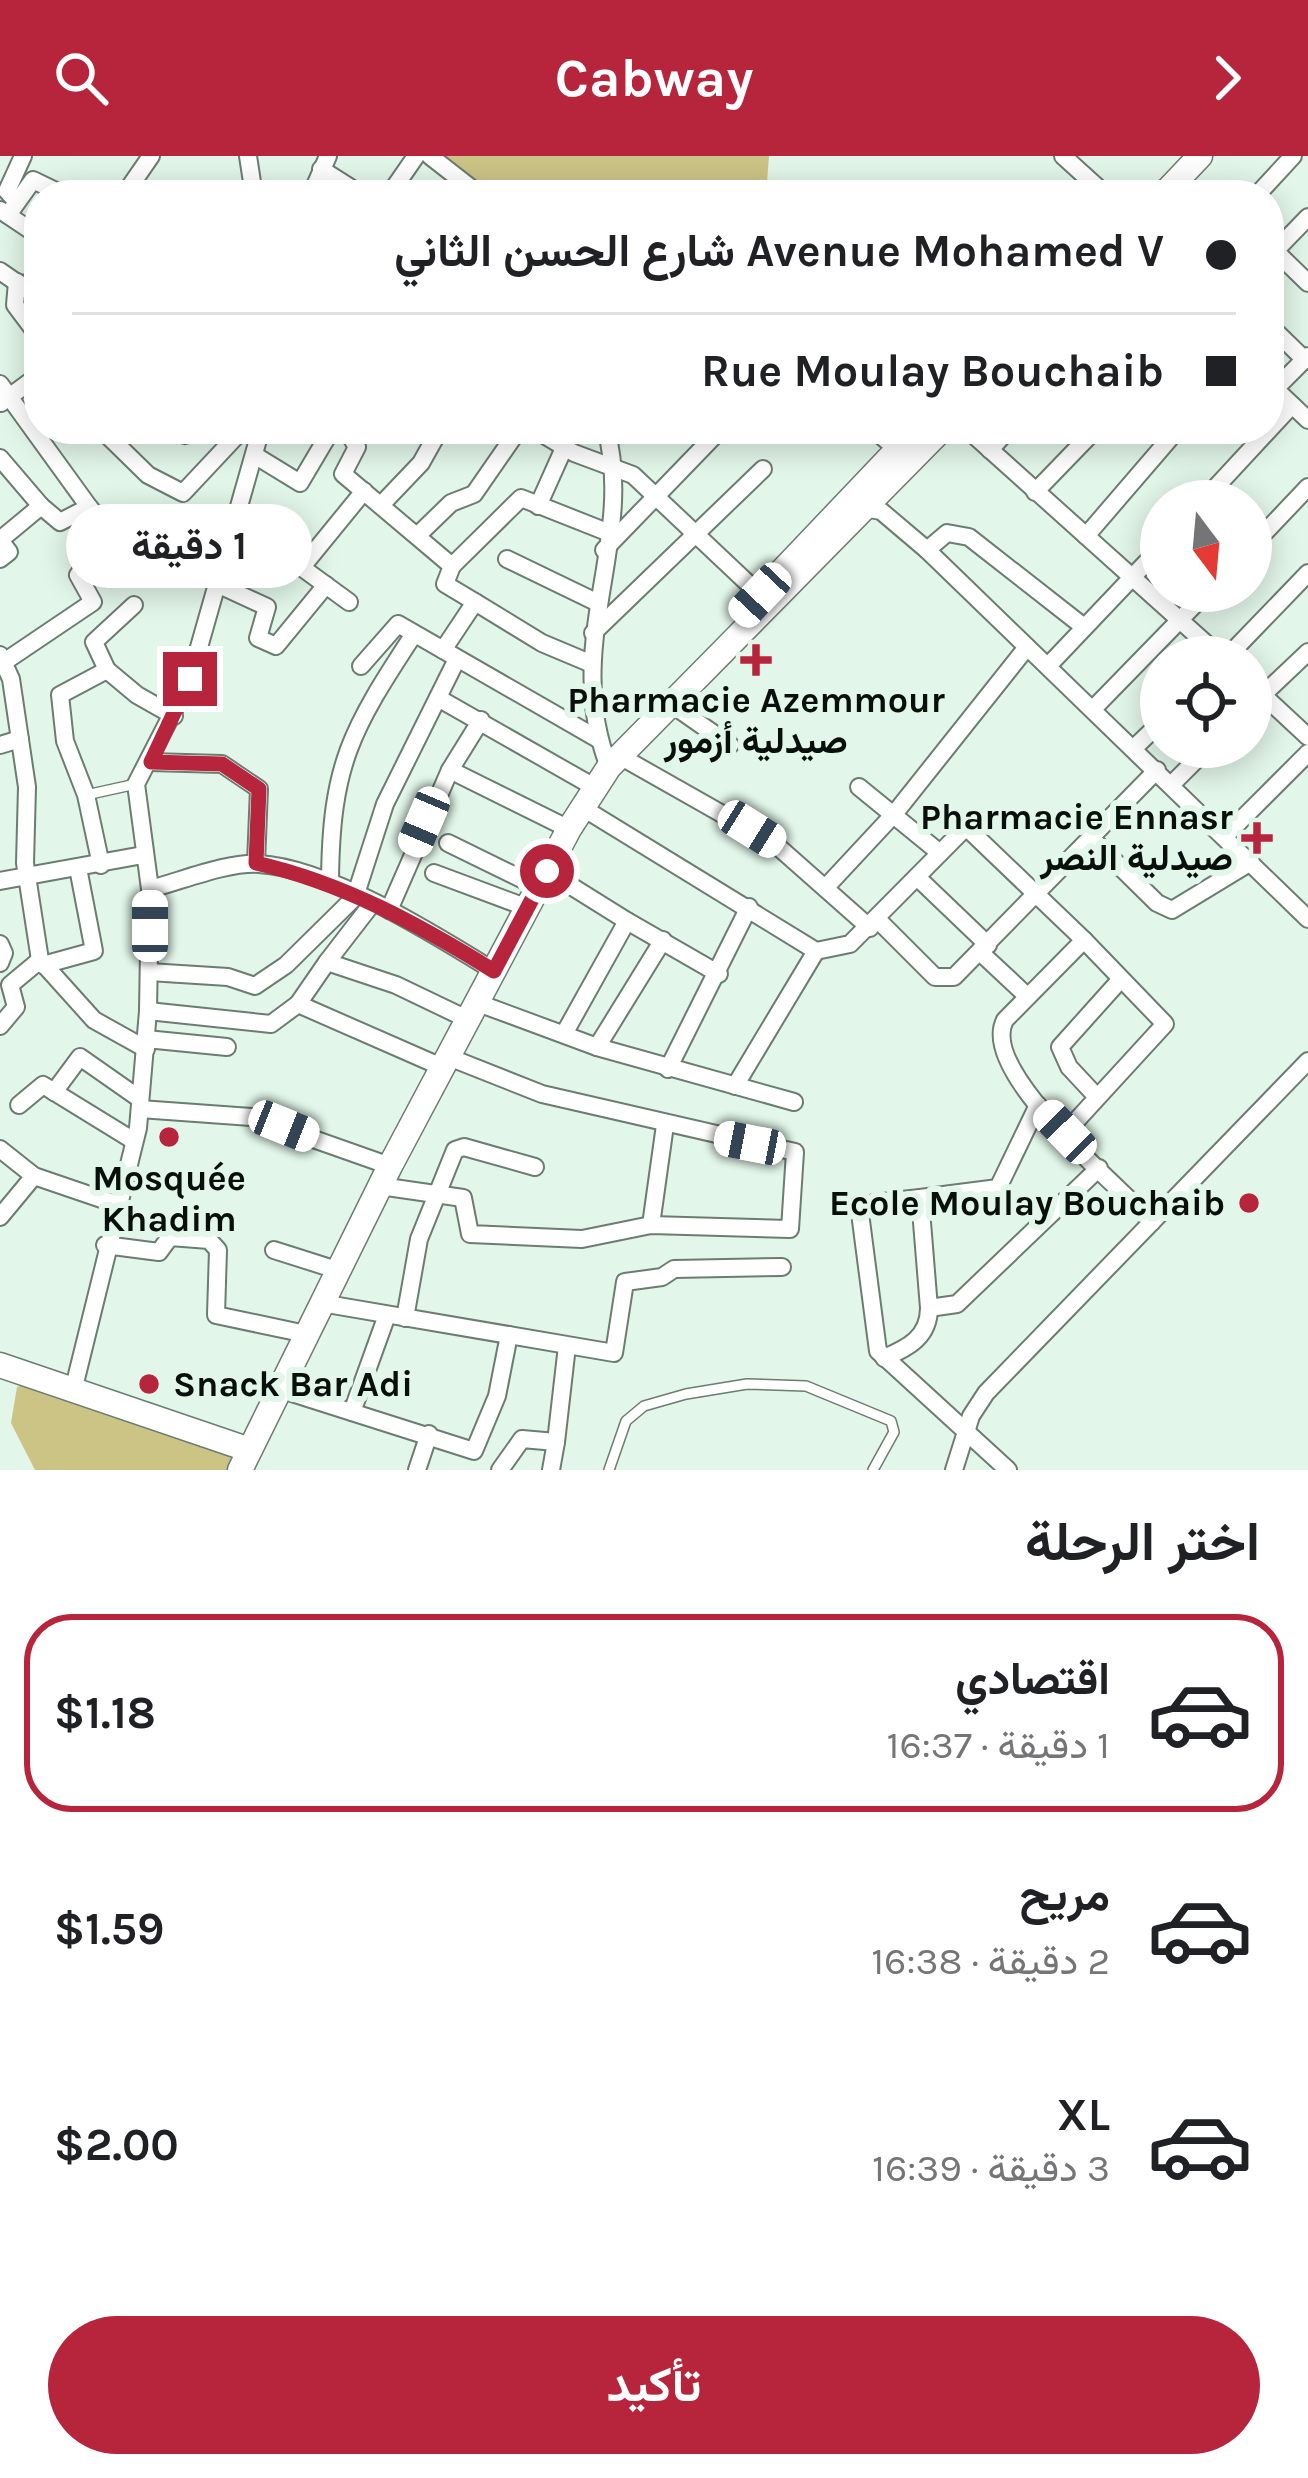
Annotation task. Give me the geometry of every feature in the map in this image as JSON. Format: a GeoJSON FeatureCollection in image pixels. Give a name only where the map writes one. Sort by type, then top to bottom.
{"type":"FeatureCollection","features":[{"type":"Feature","properties":{"kind":"main road"},"geometry":{"type":"LineString","coordinates":[[1162,180],[1185,156]]}},
{"type":"Feature","properties":{"kind":"main road"},"geometry":{"type":"LineString","coordinates":[[1177,180],[1200,156]]}},
{"type":"Feature","properties":{"kind":"main road"},"geometry":{"type":"LineString","coordinates":[[868,499],[902,444]]}},
{"type":"Feature","properties":{"kind":"main road"},"geometry":{"type":"LineString","coordinates":[[0,1365],[74,1387],[244,1460],[385,1176],[568,829],[664,707],[765,600],[926,444]]}},
{"type":"Feature","properties":{"kind":"street"},"geometry":{"type":"LineString","coordinates":[[8,209],[7,191],[23,156]]}},
{"type":"Feature","properties":{"kind":"street"},"geometry":{"type":"LineString","coordinates":[[430,156],[461,180]]}},
{"type":"Feature","properties":{"kind":"street"},"geometry":{"type":"LineString","coordinates":[[1063,156],[1089,180]]}},
{"type":"Feature","properties":{"kind":"street"},"geometry":{"type":"LineString","coordinates":[[1271,180],[1293,156]]}},
{"type":"Feature","properties":{"kind":"street"},"geometry":{"type":"LineString","coordinates":[[1284,238],[1308,217]]}},
{"type":"Feature","properties":{"kind":"street"},"geometry":{"type":"LineString","coordinates":[[1284,260],[1308,283]]}},
{"type":"Feature","properties":{"kind":"street"},"geometry":{"type":"LineString","coordinates":[[3,395],[24,422]]}},
{"type":"Feature","properties":{"kind":"street"},"geometry":{"type":"LineString","coordinates":[[1284,397],[1308,420]]}},
{"type":"Feature","properties":{"kind":"street"},"geometry":{"type":"LineString","coordinates":[[1284,414],[1292,405]]}},
{"type":"Feature","properties":{"kind":"street"},"geometry":{"type":"LineString","coordinates":[[41,444],[110,530]]}},
{"type":"Feature","properties":{"kind":"street"},"geometry":{"type":"LineString","coordinates":[[118,444],[148,475],[183,493],[229,444]]}},
{"type":"Feature","properties":{"kind":"street"},"geometry":{"type":"LineString","coordinates":[[74,1387],[140,1104],[148,1011],[150,889],[136,784],[174,716],[258,444]]}},
{"type":"Feature","properties":{"kind":"street"},"geometry":{"type":"LineString","coordinates":[[256,456],[300,483],[323,444]]}},
{"type":"Feature","properties":{"kind":"street"},"geometry":{"type":"LineString","coordinates":[[355,444],[342,472],[452,566]]}},
{"type":"Feature","properties":{"kind":"street"},"geometry":{"type":"LineString","coordinates":[[381,505],[421,463],[432,444]]}},
{"type":"Feature","properties":{"kind":"street"},"geometry":{"type":"LineString","coordinates":[[418,536],[451,503],[475,494],[509,444]]}},
{"type":"Feature","properties":{"kind":"street"},"geometry":{"type":"LineString","coordinates":[[558,444],[615,466],[657,497],[765,600]]}},
{"type":"Feature","properties":{"kind":"street"},"geometry":{"type":"LineString","coordinates":[[609,444],[615,466],[592,664],[602,780],[749,908],[816,951],[840,950],[874,924],[966,827],[1165,1024],[1065,1132]]}},
{"type":"Feature","properties":{"kind":"street"},"geometry":{"type":"LineString","coordinates":[[604,551],[707,444]]}},
{"type":"Feature","properties":{"kind":"street"},"geometry":{"type":"LineString","coordinates":[[891,444],[897,449]]}},
{"type":"Feature","properties":{"kind":"street"},"geometry":{"type":"LineString","coordinates":[[983,444],[1199,636]]}},
{"type":"Feature","properties":{"kind":"street"},"geometry":{"type":"LineString","coordinates":[[990,450],[996,444]]}},
{"type":"Feature","properties":{"kind":"street"},"geometry":{"type":"LineString","coordinates":[[1035,492],[1081,444]]}},
{"type":"Feature","properties":{"kind":"street"},"geometry":{"type":"LineString","coordinates":[[1086,536],[1165,444]]}},
{"type":"Feature","properties":{"kind":"street"},"geometry":{"type":"LineString","coordinates":[[1222,480],[1256,444]]}},
{"type":"Feature","properties":{"kind":"street"},"geometry":{"type":"LineString","coordinates":[[538,506],[564,448]]}},
{"type":"Feature","properties":{"kind":"street"},"geometry":{"type":"LineString","coordinates":[[0,458],[56,521],[89,507]]}},
{"type":"Feature","properties":{"kind":"street"},"geometry":{"type":"LineString","coordinates":[[593,633],[763,469]]}},
{"type":"Feature","properties":{"kind":"street"},"geometry":{"type":"LineString","coordinates":[[1272,525],[1308,487]]}},
{"type":"Feature","properties":{"kind":"street"},"geometry":{"type":"LineString","coordinates":[[302,567],[364,491]]}},
{"type":"Feature","properties":{"kind":"street"},"geometry":{"type":"LineString","coordinates":[[592,664],[542,643],[446,584],[452,566],[518,499],[607,532]]}},
{"type":"Feature","properties":{"kind":"street"},"geometry":{"type":"LineString","coordinates":[[868,499],[1306,912]]}},
{"type":"Feature","properties":{"kind":"street"},"geometry":{"type":"LineString","coordinates":[[0,559],[9,552],[0,540],[41,506]]}},
{"type":"Feature","properties":{"kind":"street"},"geometry":{"type":"LineString","coordinates":[[221,564],[147,525],[110,530],[79,573],[93,602],[2,658],[8,707],[20,739],[28,803],[26,873],[42,963],[94,1020],[146,1044],[227,1047]]}},
{"type":"Feature","properties":{"kind":"street"},"geometry":{"type":"LineString","coordinates":[[231,529],[302,567],[349,602]]}},
{"type":"Feature","properties":{"kind":"street"},"geometry":{"type":"LineString","coordinates":[[926,550],[947,533],[969,537],[1084,627]]}},
{"type":"Feature","properties":{"kind":"street"},"geometry":{"type":"LineString","coordinates":[[507,559],[596,602]]}},
{"type":"Feature","properties":{"kind":"street"},"geometry":{"type":"LineString","coordinates":[[1048,666],[1140,570]]}},
{"type":"Feature","properties":{"kind":"street"},"geometry":{"type":"LineString","coordinates":[[1245,636],[1308,573]]}},
{"type":"Feature","properties":{"kind":"street"},"geometry":{"type":"LineString","coordinates":[[217,584],[267,607],[258,638],[276,646],[326,585]]}},
{"type":"Feature","properties":{"kind":"street"},"geometry":{"type":"LineString","coordinates":[[149,972],[260,984],[372,904],[385,804],[438,698],[450,655],[475,602]]}},
{"type":"Feature","properties":{"kind":"street"},"geometry":{"type":"LineString","coordinates":[[134,605],[94,642],[107,670],[136,695],[174,716]]}},
{"type":"Feature","properties":{"kind":"street"},"geometry":{"type":"LineString","coordinates":[[1094,709],[1188,612]]}},
{"type":"Feature","properties":{"kind":"street"},"geometry":{"type":"LineString","coordinates":[[361,666],[395,625],[598,739]]}},
{"type":"Feature","properties":{"kind":"street"},"geometry":{"type":"LineString","coordinates":[[330,883],[330,834],[346,744],[414,634]]}},
{"type":"Feature","properties":{"kind":"street"},"geometry":{"type":"LineString","coordinates":[[827,886],[895,813],[1027,647]]}},
{"type":"Feature","properties":{"kind":"street"},"geometry":{"type":"LineString","coordinates":[[1272,681],[1308,652]]}},
{"type":"Feature","properties":{"kind":"street"},"geometry":{"type":"LineString","coordinates":[[101,865],[58,703],[64,691],[107,670]]}},
{"type":"Feature","properties":{"kind":"street"},"geometry":{"type":"LineString","coordinates":[[438,698],[602,780],[752,829],[935,977],[954,977],[1157,770]]}},
{"type":"Feature","properties":{"kind":"street"},"geometry":{"type":"LineString","coordinates":[[664,707],[730,745]]}},
{"type":"Feature","properties":{"kind":"street"},"geometry":{"type":"LineString","coordinates":[[1272,708],[1308,737]]}},
{"type":"Feature","properties":{"kind":"street"},"geometry":{"type":"LineString","coordinates":[[148,1011],[272,1024],[298,1004],[372,904],[482,720]]}},
{"type":"Feature","properties":{"kind":"street"},"geometry":{"type":"LineString","coordinates":[[0,745],[20,739]]}},
{"type":"Feature","properties":{"kind":"street"},"geometry":{"type":"LineString","coordinates":[[1134,748],[1140,742]]}},
{"type":"Feature","properties":{"kind":"street"},"geometry":{"type":"LineString","coordinates":[[1225,836],[1308,753]]}},
{"type":"Feature","properties":{"kind":"street"},"geometry":{"type":"LineString","coordinates":[[151,762],[222,764],[259,789],[256,863]]}},
{"type":"Feature","properties":{"kind":"street"},"geometry":{"type":"LineString","coordinates":[[1172,784],[1188,768]]}},
{"type":"Feature","properties":{"kind":"street"},"geometry":{"type":"LineString","coordinates":[[450,770],[568,829]]}},
{"type":"Feature","properties":{"kind":"street"},"geometry":{"type":"LineString","coordinates":[[859,787],[940,853]]}},
{"type":"Feature","properties":{"kind":"street"},"geometry":{"type":"LineString","coordinates":[[1092,839],[1157,903],[1172,910],[1251,862]]}},
{"type":"Feature","properties":{"kind":"street"},"geometry":{"type":"LineString","coordinates":[[448,843],[538,889],[627,921],[719,974]]}},
{"type":"Feature","properties":{"kind":"street"},"geometry":{"type":"LineString","coordinates":[[0,880],[143,855]]}},
{"type":"Feature","properties":{"kind":"street"},"geometry":{"type":"LineString","coordinates":[[150,889],[256,863],[330,883],[494,971]]}},
{"type":"Feature","properties":{"kind":"street"},"geometry":{"type":"LineString","coordinates":[[0,1027],[16,1007],[10,986],[42,963],[94,950],[78,868]]}},
{"type":"Feature","properties":{"kind":"street"},"geometry":{"type":"LineString","coordinates":[[434,873],[538,889]]}},
{"type":"Feature","properties":{"kind":"street"},"geometry":{"type":"LineString","coordinates":[[918,878],[1026,995]]}},
{"type":"Feature","properties":{"kind":"street"},"geometry":{"type":"LineString","coordinates":[[668,1070],[749,908]]}},
{"type":"Feature","properties":{"kind":"street"},"geometry":{"type":"LineString","coordinates":[[564,1034],[627,921]]}},
{"type":"Feature","properties":{"kind":"street"},"geometry":{"type":"LineString","coordinates":[[597,1047],[663,940]]}},
{"type":"Feature","properties":{"kind":"street"},"geometry":{"type":"LineString","coordinates":[[1084,940],[1026,995],[999,1030],[1000,1043],[1011,1076],[1152,1222]]}},
{"type":"Feature","properties":{"kind":"street"},"geometry":{"type":"LineString","coordinates":[[0,944],[4,956],[0,963]]}},
{"type":"Feature","properties":{"kind":"street"},"geometry":{"type":"LineString","coordinates":[[735,1086],[816,951]]}},
{"type":"Feature","properties":{"kind":"street"},"geometry":{"type":"LineString","coordinates":[[327,962],[668,1070],[794,1102]]}},
{"type":"Feature","properties":{"kind":"street"},"geometry":{"type":"LineString","coordinates":[[1097,1097],[1069,1066],[1060,1046],[1121,979]]}},
{"type":"Feature","properties":{"kind":"street"},"geometry":{"type":"LineString","coordinates":[[54,1092],[80,1057],[140,1104],[251,1117],[385,1176],[466,1200],[470,1234],[582,1239],[651,1225],[783,1232],[791,1226],[795,1152],[542,1094],[447,1063],[298,1004]]}},
{"type":"Feature","properties":{"kind":"street"},"geometry":{"type":"LineString","coordinates":[[954,1470],[986,1393],[1308,1061]]}},
{"type":"Feature","properties":{"kind":"street"},"geometry":{"type":"LineString","coordinates":[[19,1106],[38,1086],[134,1142]]}},
{"type":"Feature","properties":{"kind":"street"},"geometry":{"type":"LineString","coordinates":[[1008,1470],[965,1438],[884,1358],[873,1335],[860,1214],[874,1203],[998,1187],[1038,1105]]}},
{"type":"Feature","properties":{"kind":"street"},"geometry":{"type":"LineString","coordinates":[[651,1225],[665,1125]]}},
{"type":"Feature","properties":{"kind":"street"},"geometry":{"type":"LineString","coordinates":[[352,1412],[396,1316],[435,1193],[459,1148],[535,1167]]}},
{"type":"Feature","properties":{"kind":"street"},"geometry":{"type":"LineString","coordinates":[[0,1149],[34,1176],[116,1204]]}},
{"type":"Feature","properties":{"kind":"street"},"geometry":{"type":"LineString","coordinates":[[929,1308],[957,1304],[979,1288],[1099,1168]]}},
{"type":"Feature","properties":{"kind":"street"},"geometry":{"type":"LineString","coordinates":[[0,1217],[34,1176]]}},
{"type":"Feature","properties":{"kind":"street"},"geometry":{"type":"LineString","coordinates":[[884,1358],[917,1339],[928,1325],[920,1198]]}},
{"type":"Feature","properties":{"kind":"street"},"geometry":{"type":"LineString","coordinates":[[105,1245],[159,1252],[167,1238],[209,1240],[218,1250],[216,1315],[307,1334]]}},
{"type":"Feature","properties":{"kind":"street"},"geometry":{"type":"LineString","coordinates":[[274,1250],[338,1270]]}},
{"type":"Feature","properties":{"kind":"street"},"geometry":{"type":"LineString","coordinates":[[321,1303],[617,1352],[625,1282],[662,1277],[674,1269],[782,1267]]}},
{"type":"Feature","properties":{"kind":"street"},"geometry":{"type":"LineString","coordinates":[[279,1389],[478,1448],[497,1396],[509,1335]]}},
{"type":"Feature","properties":{"kind":"street"},"geometry":{"type":"LineString","coordinates":[[551,1470],[567,1346]]}},
{"type":"Feature","properties":{"kind":"street"},"geometry":{"type":"LineString","coordinates":[[417,1470],[430,1434]]}},
{"type":"Feature","properties":{"kind":"street"},"geometry":{"type":"LineString","coordinates":[[965,1438],[967,1470]]}},
{"type":"Feature","properties":{"kind":"street"},"geometry":{"type":"LineString","coordinates":[[500,1470],[522,1439],[556,1442]]}},
{"type":"Feature","properties":{"kind":"lane"},"geometry":{"type":"LineString","coordinates":[[86,795],[136,784]]}},
{"type":"Feature","properties":{"kind":"lane"},"geometry":{"type":"LineString","coordinates":[[609,1470],[626,1421],[644,1406],[747,1384],[806,1386],[891,1421],[894,1432],[874,1470]]}},
{"type":"Feature","properties":{"kind":"shaded area"},"geometry":{"type":"Polygon","coordinates":[[[444,156],[769,156],[767,180],[467,180],[444,156]]]}},
{"type":"Feature","properties":{"kind":"shaded area"},"geometry":{"type":"Polygon","coordinates":[[[25,1384],[232,1447],[229,1470],[35,1470],[11,1423],[17,1387],[25,1384]]]}},
{"type":"Feature","properties":{"kind":"place","name":"Pharmacie Azemmour صيدلية أزمور"},"geometry":{"type":"Point","coordinates":[756,660]}},
{"type":"Feature","properties":{"kind":"place","name":"Pharmacie Ennasr صيدلية النصر"},"geometry":{"type":"Point","coordinates":[1257,838]}},
{"type":"Feature","properties":{"kind":"place","name":"Mosquée Khadim"},"geometry":{"type":"Point","coordinates":[169,1137]}},
{"type":"Feature","properties":{"kind":"place","name":"Ecole Moulay Bouchaib"},"geometry":{"type":"Point","coordinates":[1249,1203]}},
{"type":"Feature","properties":{"kind":"place","name":"Snack Bar Adi"},"geometry":{"type":"Point","coordinates":[149,1384]}},
{"type":"Feature","properties":{"kind":"route"},"geometry":{"type":"LineString","coordinates":[[190,679],[151,762],[222,764],[259,789],[256,863],[330,883],[424,928],[494,971],[547,871]]}}]}
